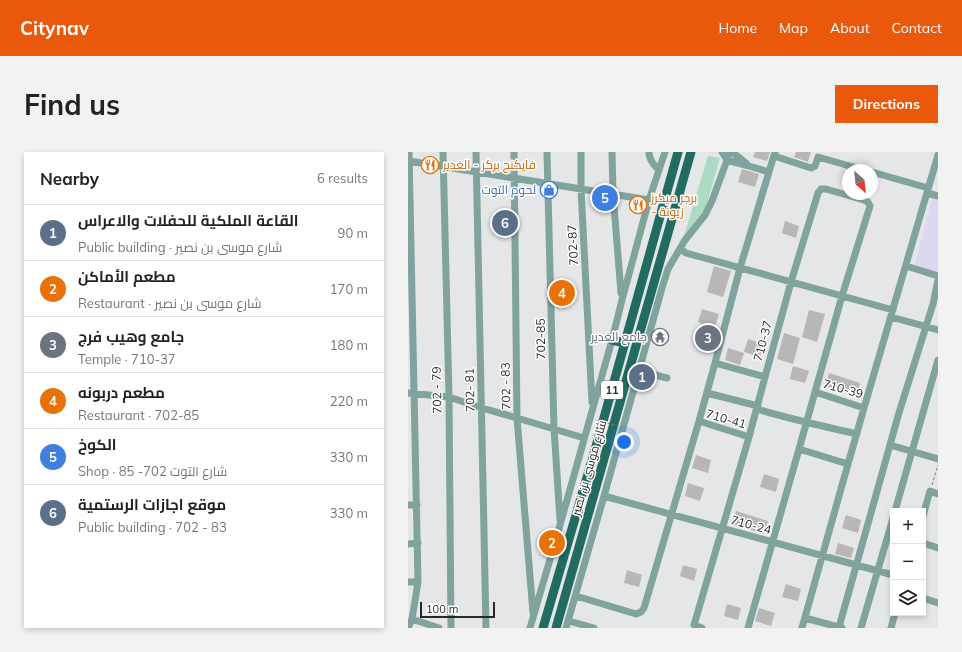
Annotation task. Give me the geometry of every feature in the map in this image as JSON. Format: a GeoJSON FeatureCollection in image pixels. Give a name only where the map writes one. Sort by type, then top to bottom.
{"type":"FeatureCollection","features":[{"type":"Feature","properties":{"kind":"main road","name":"شارع موسى بن نصير"},"geometry":{"type":"LineString","coordinates":[[543,628],[593,458],[678,152]]}},
{"type":"Feature","properties":{"kind":"main road","name":"شارع موسى بن نصير"},"geometry":{"type":"LineString","coordinates":[[556,628],[691,152]]}},
{"type":"Feature","properties":{"kind":"main road"},"geometry":{"type":"LineString","coordinates":[[612,340],[625,343]]}},
{"type":"Feature","properties":{"kind":"street","name":"702 - 79"},"geometry":{"type":"LineString","coordinates":[[443,152],[451,628]]}},
{"type":"Feature","properties":{"kind":"street","name":"702- 81"},"geometry":{"type":"LineString","coordinates":[[476,152],[486,628]]}},
{"type":"Feature","properties":{"kind":"street","name":"702 - 83"},"geometry":{"type":"LineString","coordinates":[[514,152],[518,418],[533,619]]}},
{"type":"Feature","properties":{"kind":"street","name":"702-85"},"geometry":{"type":"LineString","coordinates":[[547,152],[554,428],[560,525]]}},
{"type":"Feature","properties":{"kind":"street","name":"702-87"},"geometry":{"type":"LineString","coordinates":[[581,152],[581,189],[592,409]]}},
{"type":"Feature","properties":{"kind":"street"},"geometry":{"type":"LineString","coordinates":[[612,152],[613,194],[622,300]]}},
{"type":"Feature","properties":{"kind":"street"},"geometry":{"type":"LineString","coordinates":[[649,152],[649,156],[653,164],[659,170]]}},
{"type":"Feature","properties":{"kind":"street"},"geometry":{"type":"LineString","coordinates":[[530,628],[612,340],[649,200],[665,152]]}},
{"type":"Feature","properties":{"kind":"street"},"geometry":{"type":"LineString","coordinates":[[722,152],[727,160],[769,172]]}},
{"type":"Feature","properties":{"kind":"street"},"geometry":{"type":"LineString","coordinates":[[594,628],[567,625],[668,269],[683,251],[685,240],[705,215],[731,152],[749,166]]}},
{"type":"Feature","properties":{"kind":"street"},"geometry":{"type":"LineString","coordinates":[[699,421],[740,268],[775,154],[811,168],[815,166],[819,154],[847,164]]}},
{"type":"Feature","properties":{"kind":"street","name":"710-39"},"geometry":{"type":"LineString","coordinates":[[842,296],[815,392],[864,408],[938,155]]}},
{"type":"Feature","properties":{"kind":"street"},"geometry":{"type":"LineString","coordinates":[[408,628],[412,619],[418,582],[417,505],[411,393],[409,157],[443,166],[476,172],[649,200]]}},
{"type":"Feature","properties":{"kind":"street"},"geometry":{"type":"LineString","coordinates":[[878,174],[928,191],[938,196]]}},
{"type":"Feature","properties":{"kind":"street","name":"710-37"},"geometry":{"type":"LineString","coordinates":[[715,363],[766,377],[791,282],[818,193],[821,189],[826,189],[864,200],[868,202],[870,206],[842,296]]}},
{"type":"Feature","properties":{"kind":"street"},"geometry":{"type":"LineString","coordinates":[[683,251],[842,296],[925,327],[938,330]]}},
{"type":"Feature","properties":{"kind":"street"},"geometry":{"type":"LineString","coordinates":[[906,266],[938,276]]}},
{"type":"Feature","properties":{"kind":"street"},"geometry":{"type":"LineString","coordinates":[[805,618],[840,628],[898,416],[933,304],[938,280]]}},
{"type":"Feature","properties":{"kind":"street"},"geometry":{"type":"LineString","coordinates":[[896,508],[938,360]]}},
{"type":"Feature","properties":{"kind":"street"},"geometry":{"type":"LineString","coordinates":[[639,371],[667,378]]}},
{"type":"Feature","properties":{"kind":"street"},"geometry":{"type":"LineString","coordinates":[[749,437],[766,377]]}},
{"type":"Feature","properties":{"kind":"street"},"geometry":{"type":"LineString","coordinates":[[748,628],[815,392]]}},
{"type":"Feature","properties":{"kind":"street"},"geometry":{"type":"LineString","coordinates":[[411,393],[448,397],[584,438]]}},
{"type":"Feature","properties":{"kind":"street"},"geometry":{"type":"LineString","coordinates":[[707,393],[757,407],[782,417],[857,434]]}},
{"type":"Feature","properties":{"kind":"street"},"geometry":{"type":"LineString","coordinates":[[802,628],[864,408]]}},
{"type":"Feature","properties":{"kind":"street","name":"710-41"},"geometry":{"type":"LineString","coordinates":[[576,596],[636,614],[641,612],[644,608],[699,421],[749,437],[693,627]]}},
{"type":"Feature","properties":{"kind":"street"},"geometry":{"type":"LineString","coordinates":[[890,445],[938,459]]}},
{"type":"Feature","properties":{"kind":"street"},"geometry":{"type":"LineString","coordinates":[[800,448],[848,464]]}},
{"type":"Feature","properties":{"kind":"street"},"geometry":{"type":"LineString","coordinates":[[925,508],[930,492],[938,494]]}},
{"type":"Feature","properties":{"kind":"street","name":"710-24"},"geometry":{"type":"LineString","coordinates":[[604,496],[890,574]]}},
{"type":"Feature","properties":{"kind":"street"},"geometry":{"type":"LineString","coordinates":[[408,505],[417,505]]}},
{"type":"Feature","properties":{"kind":"street"},"geometry":{"type":"LineString","coordinates":[[861,628],[890,528]]}},
{"type":"Feature","properties":{"kind":"street"},"geometry":{"type":"LineString","coordinates":[[408,544],[418,543]]}},
{"type":"Feature","properties":{"kind":"street"},"geometry":{"type":"LineString","coordinates":[[926,544],[938,548]]}},
{"type":"Feature","properties":{"kind":"street"},"geometry":{"type":"LineString","coordinates":[[408,582],[418,582]]}},
{"type":"Feature","properties":{"kind":"street"},"geometry":{"type":"LineString","coordinates":[[926,599],[938,603]]}},
{"type":"Feature","properties":{"kind":"street"},"geometry":{"type":"LineString","coordinates":[[891,628],[894,616]]}},
{"type":"Feature","properties":{"kind":"street"},"geometry":{"type":"LineString","coordinates":[[412,619],[439,628]]}},
{"type":"Feature","properties":{"kind":"street"},"geometry":{"type":"LineString","coordinates":[[693,627],[702,628]]}},
{"type":"Feature","properties":{"kind":"path"},"geometry":{"type":"LineString","coordinates":[[597,420],[619,426]]}},
{"type":"Feature","properties":{"kind":"path"},"geometry":{"type":"LineString","coordinates":[[930,492],[938,464]]}},
{"type":"Feature","properties":{"kind":"shaded area"},"geometry":{"type":"Polygon","coordinates":[[[932,198],[938,199],[938,273],[914,267],[932,198]]]}},
{"type":"Feature","properties":{"kind":"green space"},"geometry":{"type":"Polygon","coordinates":[[[708,156],[720,158],[706,207],[684,236],[708,156]]]}},
{"type":"Feature","properties":{"kind":"building"},"geometry":{"type":"Polygon","coordinates":[[[755,152],[770,152],[767,161],[753,157],[755,152]]]}},
{"type":"Feature","properties":{"kind":"building"},"geometry":{"type":"Polygon","coordinates":[[[796,152],[811,152],[808,162],[794,157],[796,152]]]}},
{"type":"Feature","properties":{"kind":"building"},"geometry":{"type":"Polygon","coordinates":[[[742,169],[759,174],[755,187],[738,182],[742,169]]]}},
{"type":"Feature","properties":{"kind":"building"},"geometry":{"type":"Polygon","coordinates":[[[785,221],[799,226],[796,238],[782,233],[785,221]]]}},
{"type":"Feature","properties":{"kind":"building"},"geometry":{"type":"Polygon","coordinates":[[[714,266],[731,271],[723,297],[707,292],[714,266]]]}},
{"type":"Feature","properties":{"kind":"building"},"geometry":{"type":"Polygon","coordinates":[[[702,309],[719,314],[714,330],[718,331],[713,350],[696,345],[702,324],[698,322],[702,309]]]}},
{"type":"Feature","properties":{"kind":"building"},"geometry":{"type":"Polygon","coordinates":[[[809,310],[825,314],[817,342],[802,337],[809,310]]]}},
{"type":"Feature","properties":{"kind":"building"},"geometry":{"type":"Polygon","coordinates":[[[784,333],[800,338],[793,364],[777,359],[784,333]]]}},
{"type":"Feature","properties":{"kind":"building"},"geometry":{"type":"Polygon","coordinates":[[[748,339],[763,344],[760,357],[744,352],[748,339]]]}},
{"type":"Feature","properties":{"kind":"building"},"geometry":{"type":"Polygon","coordinates":[[[728,348],[744,353],[740,365],[725,360],[728,348]]]}},
{"type":"Feature","properties":{"kind":"building"},"geometry":{"type":"Polygon","coordinates":[[[793,366],[809,371],[805,383],[790,379],[793,366]]]}},
{"type":"Feature","properties":{"kind":"building"},"geometry":{"type":"Polygon","coordinates":[[[829,373],[860,383],[857,396],[825,386],[829,373]]]}},
{"type":"Feature","properties":{"kind":"building"},"geometry":{"type":"Polygon","coordinates":[[[696,455],[711,460],[708,473],[692,468],[696,455]]]}},
{"type":"Feature","properties":{"kind":"building"},"geometry":{"type":"Polygon","coordinates":[[[764,474],[779,479],[776,492],[760,487],[764,474]]]}},
{"type":"Feature","properties":{"kind":"building"},"geometry":{"type":"Polygon","coordinates":[[[688,483],[704,488],[700,501],[685,496],[688,483]]]}},
{"type":"Feature","properties":{"kind":"building"},"geometry":{"type":"Polygon","coordinates":[[[736,511],[768,521],[764,534],[732,524],[736,511]]]}},
{"type":"Feature","properties":{"kind":"building"},"geometry":{"type":"Polygon","coordinates":[[[846,515],[861,520],[858,533],[842,528],[846,515]]]}},
{"type":"Feature","properties":{"kind":"building"},"geometry":{"type":"Polygon","coordinates":[[[838,543],[854,548],[851,558],[835,554],[838,543]]]}},
{"type":"Feature","properties":{"kind":"building"},"geometry":{"type":"Polygon","coordinates":[[[683,565],[697,569],[694,581],[680,576],[683,565]]]}},
{"type":"Feature","properties":{"kind":"building"},"geometry":{"type":"Polygon","coordinates":[[[627,570],[642,575],[639,587],[624,583],[627,570]]]}},
{"type":"Feature","properties":{"kind":"building"},"geometry":{"type":"Polygon","coordinates":[[[786,584],[801,589],[798,601],[782,597],[786,584]]]}},
{"type":"Feature","properties":{"kind":"building"},"geometry":{"type":"Polygon","coordinates":[[[727,604],[741,608],[738,620],[724,616],[727,604]]]}},
{"type":"Feature","properties":{"kind":"building"},"geometry":{"type":"Polygon","coordinates":[[[759,608],[775,613],[771,626],[755,621],[759,608]]]}},
{"type":"Feature","properties":{"kind":"place","name":"فايكنج بركر - الغدير"},"geometry":{"type":"Point","coordinates":[430,165]}},
{"type":"Feature","properties":{"kind":"place","name":"لحوم التوت"},"geometry":{"type":"Point","coordinates":[549,190]}},
{"type":"Feature","properties":{"kind":"place","name":"الكوخ"},"geometry":{"type":"Point","coordinates":[605,198]}},
{"type":"Feature","properties":{"kind":"place","name":"برجر ميكرز - زيونة"},"geometry":{"type":"Point","coordinates":[638,205]}},
{"type":"Feature","properties":{"kind":"place","name":"موقع اجازات الرستمية"},"geometry":{"type":"Point","coordinates":[505,223]}},
{"type":"Feature","properties":{"kind":"place","name":"مطعم دربونه"},"geometry":{"type":"Point","coordinates":[562,293]}},
{"type":"Feature","properties":{"kind":"place","name":"جامع الغدير"},"geometry":{"type":"Point","coordinates":[660,337]}},
{"type":"Feature","properties":{"kind":"place","name":"جامع وهيب فرج"},"geometry":{"type":"Point","coordinates":[708,338]}},
{"type":"Feature","properties":{"kind":"place","name":"القاعة الملكية للحفلات والاعراس"},"geometry":{"type":"Point","coordinates":[642,377]}},
{"type":"Feature","properties":{"kind":"place","name":"مطعم الأماكن"},"geometry":{"type":"Point","coordinates":[552,543]}}]}
